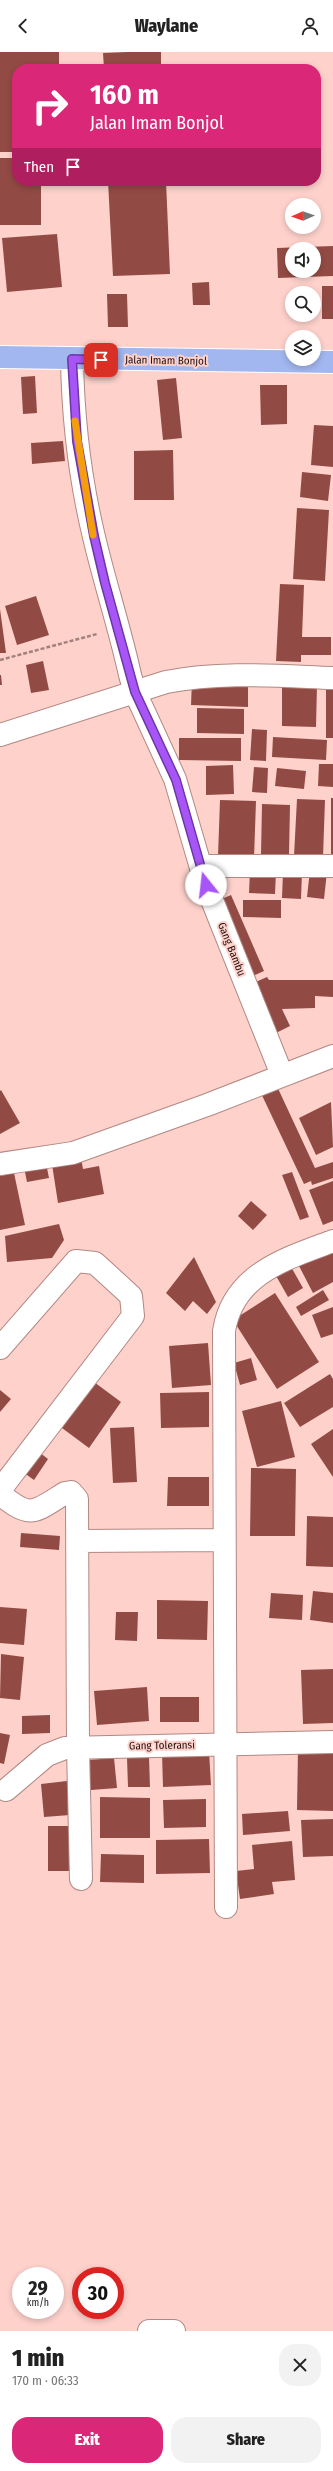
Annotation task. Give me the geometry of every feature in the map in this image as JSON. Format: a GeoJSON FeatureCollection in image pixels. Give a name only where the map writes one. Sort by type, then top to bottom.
{"type":"FeatureCollection","features":[{"type":"Feature","properties":{"kind":"main road","name":"Jalan Imam Bonjol"},"geometry":{"type":"LineString","coordinates":[[0,356],[72,359],[333,362]]}},
{"type":"Feature","properties":{"kind":"street","name":"Gang Bambu"},"geometry":{"type":"LineString","coordinates":[[72,359],[72,394],[84,489],[97,549],[135,692],[176,780],[206,885],[282,1075]]}},
{"type":"Feature","properties":{"kind":"street"},"geometry":{"type":"LineString","coordinates":[[0,735],[166,682],[207,675],[333,678]]}},
{"type":"Feature","properties":{"kind":"street"},"geometry":{"type":"LineString","coordinates":[[201,866],[333,866]]}},
{"type":"Feature","properties":{"kind":"street"},"geometry":{"type":"LineString","coordinates":[[0,1164],[73,1153],[208,1105],[333,1056]]}},
{"type":"Feature","properties":{"kind":"street"},"geometry":{"type":"LineString","coordinates":[[226,1907],[226,1744],[223,1540],[224,1331],[226,1314],[237,1294],[261,1272],[299,1253],[333,1241]]}},
{"type":"Feature","properties":{"kind":"street"},"geometry":{"type":"LineString","coordinates":[[0,1348],[10,1327],[76,1261],[94,1263],[130,1296],[133,1316],[0,1490]]}},
{"type":"Feature","properties":{"kind":"street"},"geometry":{"type":"LineString","coordinates":[[0,1494],[23,1511],[32,1512],[65,1493],[71,1492],[77,1500],[78,1747],[81,1878]]}},
{"type":"Feature","properties":{"kind":"street"},"geometry":{"type":"LineString","coordinates":[[78,1541],[223,1540]]}},
{"type":"Feature","properties":{"kind":"street","name":"Gang Toleransi"},"geometry":{"type":"LineString","coordinates":[[6,1790],[47,1755],[65,1748],[333,1742]]}},
{"type":"Feature","properties":{"kind":"street"},"geometry":{"type":"LineString","coordinates":[[149,2331],[174,2331]]}},
{"type":"Feature","properties":{"kind":"path"},"geometry":{"type":"LineString","coordinates":[[0,660],[119,628]]}},
{"type":"Feature","properties":{"kind":"building"},"geometry":{"type":"Polygon","coordinates":[[[0,52],[59,52],[59,64],[12,64],[12,152],[0,152],[0,52]]]}},
{"type":"Feature","properties":{"kind":"building"},"geometry":{"type":"Polygon","coordinates":[[[161,52],[161,64],[104,64],[103,53],[161,52]]]}},
{"type":"Feature","properties":{"kind":"building"},"geometry":{"type":"Polygon","coordinates":[[[0,158],[12,158],[12,186],[41,186],[41,225],[0,225],[0,158]]]}},
{"type":"Feature","properties":{"kind":"building"},"geometry":{"type":"Polygon","coordinates":[[[108,186],[166,186],[170,274],[113,276],[108,186]]]}},
{"type":"Feature","properties":{"kind":"building"},"geometry":{"type":"Polygon","coordinates":[[[57,234],[62,287],[7,292],[2,238],[57,234]]]}},
{"type":"Feature","properties":{"kind":"building"},"geometry":{"type":"Polygon","coordinates":[[[321,246],[333,246],[333,276],[321,276],[321,246]]]}},
{"type":"Feature","properties":{"kind":"building"},"geometry":{"type":"Polygon","coordinates":[[[277,248],[285,248],[285,278],[278,278],[277,248]]]}},
{"type":"Feature","properties":{"kind":"building"},"geometry":{"type":"Polygon","coordinates":[[[209,282],[210,305],[193,305],[192,283],[209,282]]]}},
{"type":"Feature","properties":{"kind":"building"},"geometry":{"type":"Polygon","coordinates":[[[322,286],[333,286],[333,319],[322,319],[322,286]]]}},
{"type":"Feature","properties":{"kind":"building"},"geometry":{"type":"Polygon","coordinates":[[[107,294],[127,294],[128,327],[108,327],[107,294]]]}},
{"type":"Feature","properties":{"kind":"building"},"geometry":{"type":"Polygon","coordinates":[[[35,376],[37,413],[23,414],[21,377],[35,376]]]}},
{"type":"Feature","properties":{"kind":"building"},"geometry":{"type":"Polygon","coordinates":[[[176,378],[182,438],[163,440],[157,380],[176,378]]]}},
{"type":"Feature","properties":{"kind":"building"},"geometry":{"type":"Polygon","coordinates":[[[260,385],[287,385],[287,424],[261,425],[260,385]]]}},
{"type":"Feature","properties":{"kind":"building"},"geometry":{"type":"Polygon","coordinates":[[[314,425],[333,426],[333,467],[311,465],[314,425]]]}},
{"type":"Feature","properties":{"kind":"building"},"geometry":{"type":"Polygon","coordinates":[[[63,441],[65,461],[32,464],[31,443],[63,441]]]}},
{"type":"Feature","properties":{"kind":"building"},"geometry":{"type":"Polygon","coordinates":[[[173,450],[174,500],[134,500],[134,451],[173,450]]]}},
{"type":"Feature","properties":{"kind":"building"},"geometry":{"type":"Polygon","coordinates":[[[302,472],[331,475],[328,501],[300,497],[302,472]]]}},
{"type":"Feature","properties":{"kind":"building"},"geometry":{"type":"Polygon","coordinates":[[[297,508],[329,510],[325,581],[293,579],[297,508]]]}},
{"type":"Feature","properties":{"kind":"building"},"geometry":{"type":"Polygon","coordinates":[[[280,584],[304,585],[302,637],[331,637],[331,655],[301,655],[301,662],[276,661],[280,584]]]}},
{"type":"Feature","properties":{"kind":"building"},"geometry":{"type":"Polygon","coordinates":[[[36,596],[49,635],[17,645],[5,606],[36,596]]]}},
{"type":"Feature","properties":{"kind":"building"},"geometry":{"type":"Polygon","coordinates":[[[0,609],[6,653],[0,653],[0,609]]]}},
{"type":"Feature","properties":{"kind":"building"},"geometry":{"type":"Polygon","coordinates":[[[43,661],[49,690],[31,693],[26,665],[43,661]]]}},
{"type":"Feature","properties":{"kind":"building"},"geometry":{"type":"Polygon","coordinates":[[[1,675],[2,685],[0,685],[1,675]]]}},
{"type":"Feature","properties":{"kind":"building"},"geometry":{"type":"Polygon","coordinates":[[[192,680],[248,682],[248,707],[191,705],[192,680]]]}},
{"type":"Feature","properties":{"kind":"building"},"geometry":{"type":"Polygon","coordinates":[[[326,681],[333,681],[333,738],[326,738],[326,681]]]}},
{"type":"Feature","properties":{"kind":"building"},"geometry":{"type":"Polygon","coordinates":[[[282,684],[317,685],[316,727],[282,726],[282,684]]]}},
{"type":"Feature","properties":{"kind":"building"},"geometry":{"type":"Polygon","coordinates":[[[197,708],[244,709],[244,734],[197,733],[197,708]]]}},
{"type":"Feature","properties":{"kind":"building"},"geometry":{"type":"Polygon","coordinates":[[[252,729],[267,730],[266,761],[250,760],[252,729]]]}},
{"type":"Feature","properties":{"kind":"building"},"geometry":{"type":"Polygon","coordinates":[[[273,737],[327,740],[326,760],[272,757],[273,737]]]}},
{"type":"Feature","properties":{"kind":"building"},"geometry":{"type":"Polygon","coordinates":[[[179,738],[241,738],[241,761],[179,760],[179,738]]]}},
{"type":"Feature","properties":{"kind":"building"},"geometry":{"type":"Polygon","coordinates":[[[319,764],[333,764],[333,787],[318,786],[319,764]]]}},
{"type":"Feature","properties":{"kind":"building"},"geometry":{"type":"Polygon","coordinates":[[[233,765],[234,794],[206,795],[206,766],[233,765]]]}},
{"type":"Feature","properties":{"kind":"building"},"geometry":{"type":"Polygon","coordinates":[[[254,767],[268,768],[267,793],[252,792],[254,767]]]}},
{"type":"Feature","properties":{"kind":"building"},"geometry":{"type":"Polygon","coordinates":[[[277,768],[306,771],[304,789],[275,786],[277,768]]]}},
{"type":"Feature","properties":{"kind":"building"},"geometry":{"type":"Polygon","coordinates":[[[331,798],[333,798],[333,859],[331,859],[331,798]]]}},
{"type":"Feature","properties":{"kind":"building"},"geometry":{"type":"Polygon","coordinates":[[[297,799],[325,800],[323,857],[294,856],[297,799]]]}},
{"type":"Feature","properties":{"kind":"building"},"geometry":{"type":"Polygon","coordinates":[[[220,800],[256,801],[254,858],[218,856],[220,800]]]}},
{"type":"Feature","properties":{"kind":"building"},"geometry":{"type":"Polygon","coordinates":[[[262,804],[290,805],[289,855],[261,854],[262,804]]]}},
{"type":"Feature","properties":{"kind":"building"},"geometry":{"type":"Polygon","coordinates":[[[250,870],[276,872],[275,894],[249,893],[250,870]]]}},
{"type":"Feature","properties":{"kind":"building"},"geometry":{"type":"Polygon","coordinates":[[[310,870],[327,872],[324,899],[307,897],[310,870]]]}},
{"type":"Feature","properties":{"kind":"building"},"geometry":{"type":"Polygon","coordinates":[[[283,872],[302,872],[301,899],[282,898],[283,872]]]}},
{"type":"Feature","properties":{"kind":"building"},"geometry":{"type":"Polygon","coordinates":[[[231,895],[264,971],[248,978],[215,902],[231,895]]]}},
{"type":"Feature","properties":{"kind":"building"},"geometry":{"type":"Polygon","coordinates":[[[243,900],[281,900],[281,918],[243,917],[243,900]]]}},
{"type":"Feature","properties":{"kind":"building"},"geometry":{"type":"Polygon","coordinates":[[[267,977],[269,980],[333,980],[333,997],[315,996],[315,1008],[282,1009],[290,1026],[270,1036],[247,986],[267,977]]]}},
{"type":"Feature","properties":{"kind":"building"},"geometry":{"type":"Polygon","coordinates":[[[275,1082],[315,1168],[333,1162],[333,1178],[312,1185],[311,1181],[304,1184],[259,1089],[275,1082]]]}},
{"type":"Feature","properties":{"kind":"building"},"geometry":{"type":"Polygon","coordinates":[[[1,1090],[20,1123],[0,1134],[0,1091],[1,1090]]]}},
{"type":"Feature","properties":{"kind":"building"},"geometry":{"type":"Polygon","coordinates":[[[331,1102],[333,1147],[316,1155],[299,1118],[331,1102]]]}},
{"type":"Feature","properties":{"kind":"building"},"geometry":{"type":"Polygon","coordinates":[[[80,1153],[83,1169],[99,1166],[104,1194],[58,1203],[51,1158],[80,1153]]]}},
{"type":"Feature","properties":{"kind":"building"},"geometry":{"type":"Polygon","coordinates":[[[45,1158],[49,1178],[27,1182],[23,1162],[45,1158]]]}},
{"type":"Feature","properties":{"kind":"building"},"geometry":{"type":"Polygon","coordinates":[[[292,1172],[309,1217],[300,1220],[282,1175],[292,1172]]]}},
{"type":"Feature","properties":{"kind":"building"},"geometry":{"type":"Polygon","coordinates":[[[14,1173],[25,1225],[0,1230],[0,1176],[14,1173]]]}},
{"type":"Feature","properties":{"kind":"building"},"geometry":{"type":"Polygon","coordinates":[[[333,1181],[333,1221],[323,1225],[309,1190],[333,1181]]]}},
{"type":"Feature","properties":{"kind":"building"},"geometry":{"type":"Polygon","coordinates":[[[251,1201],[267,1215],[253,1230],[238,1216],[251,1201]]]}},
{"type":"Feature","properties":{"kind":"building"},"geometry":{"type":"Polygon","coordinates":[[[59,1224],[64,1240],[52,1258],[7,1262],[5,1236],[59,1224]]]}},
{"type":"Feature","properties":{"kind":"building"},"geometry":{"type":"Polygon","coordinates":[[[333,1246],[333,1282],[313,1293],[298,1264],[333,1246]]]}},
{"type":"Feature","properties":{"kind":"building"},"geometry":{"type":"Polygon","coordinates":[[[194,1257],[216,1302],[207,1314],[193,1301],[185,1311],[166,1293],[194,1257]]]}},
{"type":"Feature","properties":{"kind":"building"},"geometry":{"type":"Polygon","coordinates":[[[290,1265],[303,1288],[288,1297],[275,1274],[290,1265]]]}},
{"type":"Feature","properties":{"kind":"building"},"geometry":{"type":"Polygon","coordinates":[[[323,1290],[329,1300],[301,1316],[296,1307],[323,1290]]]}},
{"type":"Feature","properties":{"kind":"building"},"geometry":{"type":"Polygon","coordinates":[[[275,1293],[319,1362],[277,1389],[233,1320],[275,1293]]]}},
{"type":"Feature","properties":{"kind":"building"},"geometry":{"type":"Polygon","coordinates":[[[333,1307],[333,1334],[321,1338],[312,1315],[333,1307]]]}},
{"type":"Feature","properties":{"kind":"building"},"geometry":{"type":"Polygon","coordinates":[[[208,1343],[211,1385],[172,1388],[169,1346],[208,1343]]]}},
{"type":"Feature","properties":{"kind":"building"},"geometry":{"type":"Polygon","coordinates":[[[251,1358],[257,1380],[240,1385],[234,1363],[251,1358]]]}},
{"type":"Feature","properties":{"kind":"building"},"geometry":{"type":"Polygon","coordinates":[[[330,1374],[333,1379],[333,1407],[300,1427],[284,1403],[330,1374]]]}},
{"type":"Feature","properties":{"kind":"building"},"geometry":{"type":"Polygon","coordinates":[[[94,1382],[121,1402],[89,1448],[62,1428],[94,1382]]]}},
{"type":"Feature","properties":{"kind":"building"},"geometry":{"type":"Polygon","coordinates":[[[0,1390],[11,1399],[0,1412],[0,1390]]]}},
{"type":"Feature","properties":{"kind":"building"},"geometry":{"type":"Polygon","coordinates":[[[209,1392],[209,1427],[161,1428],[160,1393],[209,1392]]]}},
{"type":"Feature","properties":{"kind":"building"},"geometry":{"type":"Polygon","coordinates":[[[281,1401],[295,1457],[257,1467],[242,1411],[281,1401]]]}},
{"type":"Feature","properties":{"kind":"building"},"geometry":{"type":"Polygon","coordinates":[[[134,1427],[137,1482],[113,1483],[110,1428],[134,1427]]]}},
{"type":"Feature","properties":{"kind":"building"},"geometry":{"type":"Polygon","coordinates":[[[333,1429],[333,1477],[311,1444],[333,1429]]]}},
{"type":"Feature","properties":{"kind":"building"},"geometry":{"type":"Polygon","coordinates":[[[35,1449],[48,1459],[34,1480],[20,1470],[35,1449]]]}},
{"type":"Feature","properties":{"kind":"building"},"geometry":{"type":"Polygon","coordinates":[[[251,1468],[296,1469],[295,1536],[250,1536],[251,1468]]]}},
{"type":"Feature","properties":{"kind":"building"},"geometry":{"type":"Polygon","coordinates":[[[168,1477],[209,1477],[209,1506],[167,1506],[168,1477]]]}},
{"type":"Feature","properties":{"kind":"building"},"geometry":{"type":"Polygon","coordinates":[[[307,1516],[333,1517],[333,1567],[306,1566],[307,1516]]]}},
{"type":"Feature","properties":{"kind":"building"},"geometry":{"type":"Polygon","coordinates":[[[21,1533],[60,1536],[59,1550],[20,1547],[21,1533]]]}},
{"type":"Feature","properties":{"kind":"building"},"geometry":{"type":"Polygon","coordinates":[[[313,1591],[333,1593],[333,1623],[310,1620],[313,1591]]]}},
{"type":"Feature","properties":{"kind":"building"},"geometry":{"type":"Polygon","coordinates":[[[271,1593],[303,1595],[302,1620],[269,1618],[271,1593]]]}},
{"type":"Feature","properties":{"kind":"building"},"geometry":{"type":"Polygon","coordinates":[[[157,1600],[208,1601],[207,1640],[157,1639],[157,1600]]]}},
{"type":"Feature","properties":{"kind":"building"},"geometry":{"type":"Polygon","coordinates":[[[0,1607],[27,1609],[24,1645],[0,1643],[0,1607]]]}},
{"type":"Feature","properties":{"kind":"building"},"geometry":{"type":"Polygon","coordinates":[[[116,1612],[138,1612],[137,1641],[115,1640],[116,1612]]]}},
{"type":"Feature","properties":{"kind":"building"},"geometry":{"type":"Polygon","coordinates":[[[1,1654],[24,1657],[20,1700],[0,1698],[1,1654]]]}},
{"type":"Feature","properties":{"kind":"building"},"geometry":{"type":"Polygon","coordinates":[[[333,1669],[333,1723],[303,1724],[301,1670],[333,1669]]]}},
{"type":"Feature","properties":{"kind":"building"},"geometry":{"type":"Polygon","coordinates":[[[147,1687],[149,1721],[97,1725],[94,1691],[147,1687]]]}},
{"type":"Feature","properties":{"kind":"building"},"geometry":{"type":"Polygon","coordinates":[[[160,1697],[199,1697],[199,1722],[160,1722],[160,1697]]]}},
{"type":"Feature","properties":{"kind":"building"},"geometry":{"type":"Polygon","coordinates":[[[50,1715],[50,1733],[22,1734],[22,1716],[50,1715]]]}},
{"type":"Feature","properties":{"kind":"building"},"geometry":{"type":"Polygon","coordinates":[[[0,1733],[10,1735],[4,1764],[0,1763],[0,1733]]]}},
{"type":"Feature","properties":{"kind":"building"},"geometry":{"type":"Polygon","coordinates":[[[298,1749],[333,1750],[333,1811],[297,1810],[298,1749]]]}},
{"type":"Feature","properties":{"kind":"building"},"geometry":{"type":"Polygon","coordinates":[[[209,1751],[211,1785],[163,1787],[162,1753],[209,1751]]]}},
{"type":"Feature","properties":{"kind":"building"},"geometry":{"type":"Polygon","coordinates":[[[149,1757],[150,1787],[128,1787],[127,1758],[149,1757]]]}},
{"type":"Feature","properties":{"kind":"building"},"geometry":{"type":"Polygon","coordinates":[[[114,1758],[117,1788],[91,1790],[88,1760],[114,1758]]]}},
{"type":"Feature","properties":{"kind":"building"},"geometry":{"type":"Polygon","coordinates":[[[67,1781],[70,1815],[44,1817],[41,1784],[67,1781]]]}},
{"type":"Feature","properties":{"kind":"building"},"geometry":{"type":"Polygon","coordinates":[[[100,1797],[150,1798],[150,1838],[100,1838],[100,1797]]]}},
{"type":"Feature","properties":{"kind":"building"},"geometry":{"type":"Polygon","coordinates":[[[206,1799],[206,1827],[164,1828],[163,1800],[206,1799]]]}},
{"type":"Feature","properties":{"kind":"building"},"geometry":{"type":"Polygon","coordinates":[[[288,1811],[290,1831],[243,1835],[242,1814],[288,1811]]]}},
{"type":"Feature","properties":{"kind":"building"},"geometry":{"type":"Polygon","coordinates":[[[333,1819],[333,1856],[303,1857],[301,1820],[333,1819]]]}},
{"type":"Feature","properties":{"kind":"building"},"geometry":{"type":"Polygon","coordinates":[[[48,1826],[70,1826],[70,1871],[48,1871],[48,1826]]]}},
{"type":"Feature","properties":{"kind":"building"},"geometry":{"type":"Polygon","coordinates":[[[209,1839],[210,1873],[156,1874],[156,1840],[209,1839]]]}},
{"type":"Feature","properties":{"kind":"building"},"geometry":{"type":"Polygon","coordinates":[[[292,1841],[295,1880],[272,1882],[274,1894],[240,1899],[236,1871],[254,1869],[252,1845],[292,1841]]]}},
{"type":"Feature","properties":{"kind":"building"},"geometry":{"type":"Polygon","coordinates":[[[101,1854],[144,1855],[144,1883],[100,1882],[101,1854]]]}},
{"type":"Feature","properties":{"kind":"slow traffic"},"geometry":{"type":"LineString","coordinates":[[75,421],[84,489],[93,535]]}},
{"type":"Feature","properties":{"kind":"route"},"geometry":{"type":"LineString","coordinates":[[101,360],[72,359],[72,394],[84,489],[105,583],[119,628],[135,692],[176,780],[206,885]]}}]}
